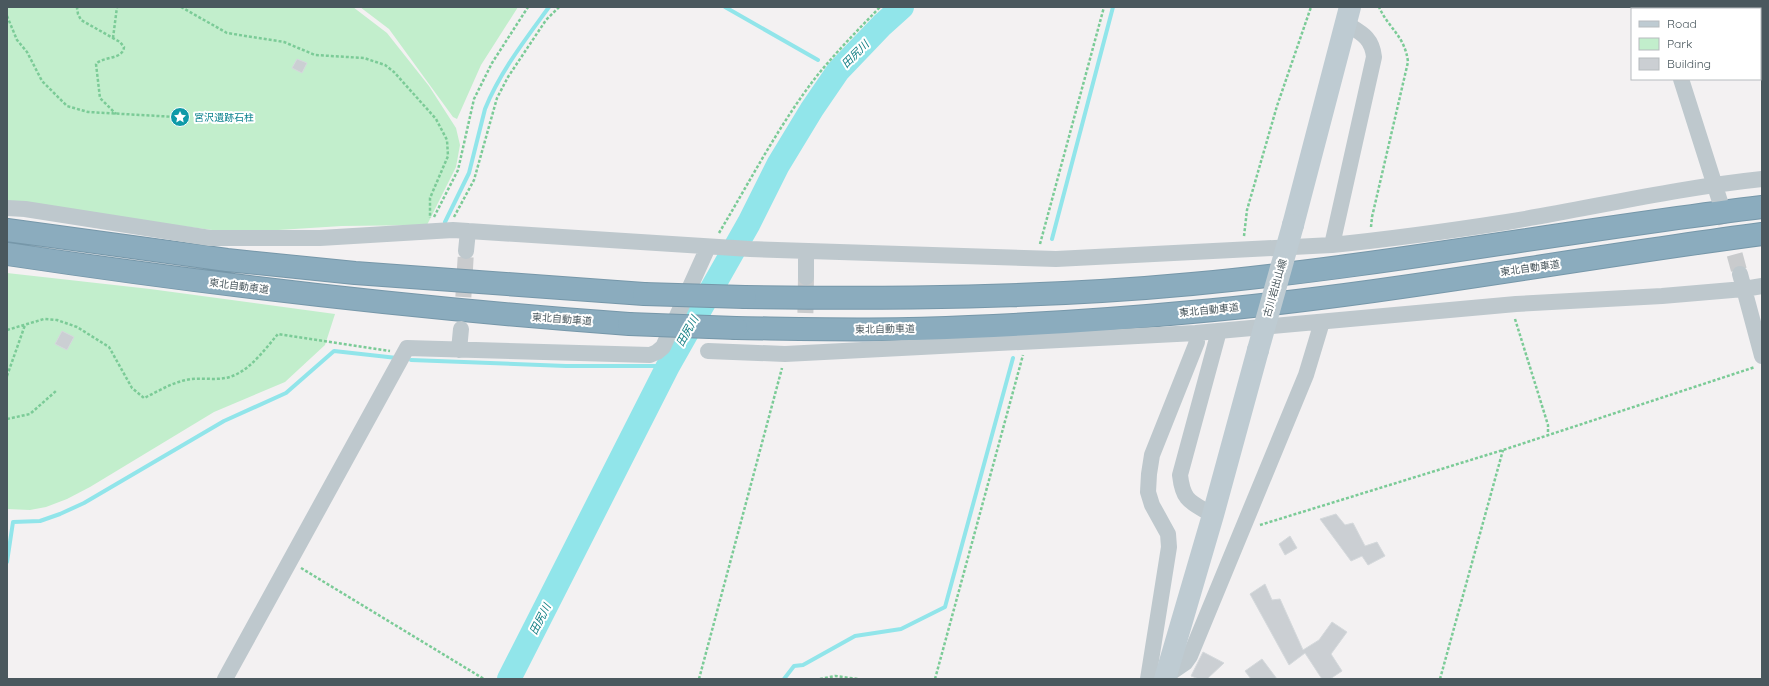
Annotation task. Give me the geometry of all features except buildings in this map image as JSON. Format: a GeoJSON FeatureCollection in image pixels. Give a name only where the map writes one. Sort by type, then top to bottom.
{"type":"FeatureCollection","features":[{"type":"Feature","properties":{"kind":"highway"},"geometry":{"type":"LineString","coordinates":[[7,230],[211,258],[340,272],[644,294],[853,298],[979,296],[1077,292],[1192,284],[1315,270],[1762,206]]}},
{"type":"Feature","properties":{"kind":"highway","name":"東北自動車道"},"geometry":{"type":"LineString","coordinates":[[7,254],[226,285],[496,314],[629,324],[852,330],[968,328],[1193,312],[1319,298],[1762,234]]}},
{"type":"Feature","properties":{"kind":"street"},"geometry":{"type":"LineString","coordinates":[[1332,245],[1374,57],[1373,48],[1368,38],[1348,15]]}},
{"type":"Feature","properties":{"kind":"street","name":"古川岩出山線"},"geometry":{"type":"LineString","coordinates":[[1160,678],[1213,515],[1293,226],[1348,15]]}},
{"type":"Feature","properties":{"kind":"street"},"geometry":{"type":"LineString","coordinates":[[1681,80],[1722,208]]}},
{"type":"Feature","properties":{"kind":"street"},"geometry":{"type":"LineString","coordinates":[[7,208],[25,209],[210,238],[320,238],[461,230],[750,250],[1036,259],[1242,250],[1332,245],[1370,241],[1507,222],[1714,184],[1762,179]]}},
{"type":"Feature","properties":{"kind":"street"},"geometry":{"type":"LineString","coordinates":[[461,230],[466,251]]}},
{"type":"Feature","properties":{"kind":"street"},"geometry":{"type":"LineString","coordinates":[[225,679],[407,348],[650,355],[663,347],[712,247]]}},
{"type":"Feature","properties":{"kind":"street"},"geometry":{"type":"LineString","coordinates":[[806,251],[806,277]]}},
{"type":"Feature","properties":{"kind":"street"},"geometry":{"type":"LineString","coordinates":[[708,351],[785,354],[1026,343],[1196,333],[1516,304],[1662,296],[1742,282],[1762,286]]}},
{"type":"Feature","properties":{"kind":"street"},"geometry":{"type":"LineString","coordinates":[[1742,282],[1762,356]]}},
{"type":"Feature","properties":{"kind":"street"},"geometry":{"type":"LineString","coordinates":[[1160,678],[1185,663],[1190,656],[1306,375],[1322,322]]}},
{"type":"Feature","properties":{"kind":"street"},"geometry":{"type":"LineString","coordinates":[[460,350],[461,329]]}},
{"type":"Feature","properties":{"kind":"street"},"geometry":{"type":"LineString","coordinates":[[1213,515],[1186,499],[1181,490],[1180,475],[1219,331]]}},
{"type":"Feature","properties":{"kind":"street"},"geometry":{"type":"LineString","coordinates":[[1160,678],[1169,547],[1168,534],[1152,505],[1148,492],[1149,474],[1152,455],[1197,342],[1196,333]]}},
{"type":"Feature","properties":{"kind":"street"},"geometry":{"type":"LineString","coordinates":[[805,337],[806,353]]}},
{"type":"Feature","properties":{"kind":"path"},"geometry":{"type":"LineString","coordinates":[[77,7],[81,20],[122,43],[124,47],[123,52],[96,64],[100,98],[116,114]]}},
{"type":"Feature","properties":{"kind":"path"},"geometry":{"type":"LineString","coordinates":[[113,38],[118,7]]}},
{"type":"Feature","properties":{"kind":"path"},"geometry":{"type":"LineString","coordinates":[[181,7],[227,33],[284,42],[315,55],[364,58],[384,65],[394,72],[436,119],[448,140],[448,156],[430,198],[429,231]]}},
{"type":"Feature","properties":{"kind":"path"},"geometry":{"type":"LineString","coordinates":[[429,231],[435,213],[458,170],[474,99],[492,63],[528,7]]}},
{"type":"Feature","properties":{"kind":"path"},"geometry":{"type":"LineString","coordinates":[[461,230],[455,215],[474,180],[497,98],[512,70],[546,20],[559,7]]}},
{"type":"Feature","properties":{"kind":"path"},"geometry":{"type":"LineString","coordinates":[[712,247],[788,119],[816,78],[840,48],[880,7]]}},
{"type":"Feature","properties":{"kind":"path"},"geometry":{"type":"LineString","coordinates":[[1036,259],[1104,7]]}},
{"type":"Feature","properties":{"kind":"path"},"geometry":{"type":"LineString","coordinates":[[1242,250],[1247,210],[1272,121],[1311,7]]}},
{"type":"Feature","properties":{"kind":"path"},"geometry":{"type":"LineString","coordinates":[[1370,241],[1372,217],[1408,62],[1407,52],[1403,41],[1379,7]]}},
{"type":"Feature","properties":{"kind":"path"},"geometry":{"type":"LineString","coordinates":[[7,16],[17,40],[28,52],[42,81],[67,106],[88,112],[176,116]]}},
{"type":"Feature","properties":{"kind":"path"},"geometry":{"type":"LineString","coordinates":[[1516,304],[1515,319],[1548,425],[1548,435]]}},
{"type":"Feature","properties":{"kind":"path"},"geometry":{"type":"LineString","coordinates":[[7,330],[44,319],[57,320],[78,327],[110,347],[132,388],[144,398],[186,380],[221,379],[237,374],[258,358],[278,334],[405,353]]}},
{"type":"Feature","properties":{"kind":"path"},"geometry":{"type":"LineString","coordinates":[[7,376],[25,325]]}},
{"type":"Feature","properties":{"kind":"path"},"geometry":{"type":"LineString","coordinates":[[935,679],[1026,343]]}},
{"type":"Feature","properties":{"kind":"path"},"geometry":{"type":"LineString","coordinates":[[699,679],[785,354]]}},
{"type":"Feature","properties":{"kind":"path"},"geometry":{"type":"LineString","coordinates":[[1241,531],[1503,450],[1762,365]]}},
{"type":"Feature","properties":{"kind":"path"},"geometry":{"type":"LineString","coordinates":[[7,419],[30,414],[56,391]]}},
{"type":"Feature","properties":{"kind":"path"},"geometry":{"type":"LineString","coordinates":[[1440,679],[1503,450]]}},
{"type":"Feature","properties":{"kind":"path"},"geometry":{"type":"LineString","coordinates":[[290,562],[484,679]]}},
{"type":"Feature","properties":{"kind":"path"},"geometry":{"type":"LineString","coordinates":[[820,679],[835,676],[858,679]]}},
{"type":"Feature","properties":{"kind":"green space"},"geometry":{"type":"Polygon","coordinates":[[[7,7],[353,7],[387,33],[429,86],[456,128],[460,145],[456,167],[427,225],[342,226],[278,230],[212,230],[7,203],[7,7]]]}},
{"type":"Feature","properties":{"kind":"green space"},"geometry":{"type":"Polygon","coordinates":[[[360,7],[518,7],[481,65],[457,119],[453,117],[389,29],[360,7]]]}},
{"type":"Feature","properties":{"kind":"green space"},"geometry":{"type":"Polygon","coordinates":[[[7,273],[150,289],[335,314],[325,345],[285,382],[214,412],[90,487],[67,499],[46,507],[30,510],[7,509],[7,273]]]}},
{"type":"Feature","properties":{"kind":"waterway"},"geometry":{"type":"LineString","coordinates":[[445,222],[469,173],[485,109],[491,95],[514,56],[549,7]]}},
{"type":"Feature","properties":{"kind":"waterway"},"geometry":{"type":"LineString","coordinates":[[725,7],[818,60]]}},
{"type":"Feature","properties":{"kind":"waterway","name":"田尻川"},"geometry":{"type":"LineString","coordinates":[[509,679],[668,366],[749,223],[778,165],[812,109],[838,71],[882,25],[902,7]]}},
{"type":"Feature","properties":{"kind":"waterway"},"geometry":{"type":"LineString","coordinates":[[1052,239],[1113,7]]}},
{"type":"Feature","properties":{"kind":"waterway"},"geometry":{"type":"LineString","coordinates":[[7,562],[13,522],[40,521],[84,503],[224,421],[286,393],[334,351],[397,358]]}},
{"type":"Feature","properties":{"kind":"waterway"},"geometry":{"type":"LineString","coordinates":[[784,679],[794,666],[803,665],[855,636],[901,629],[945,607],[1013,358]]}},
{"type":"Feature","properties":{"kind":"waterway"},"geometry":{"type":"LineString","coordinates":[[411,360],[566,366],[668,366]]}},
{"type":"Feature","properties":{"kind":"tunnel"},"geometry":{"type":"LineString","coordinates":[[1722,208],[1740,274]]}},
{"type":"Feature","properties":{"kind":"tunnel"},"geometry":{"type":"LineString","coordinates":[[462,321],[466,251]]}},
{"type":"Feature","properties":{"kind":"tunnel"},"geometry":{"type":"LineString","coordinates":[[805,337],[806,277]]}},
{"type":"Feature","properties":{"kind":"place","name":"宮沢遺跡石柱"},"geometry":{"type":"Point","coordinates":[180,117]}}]}
